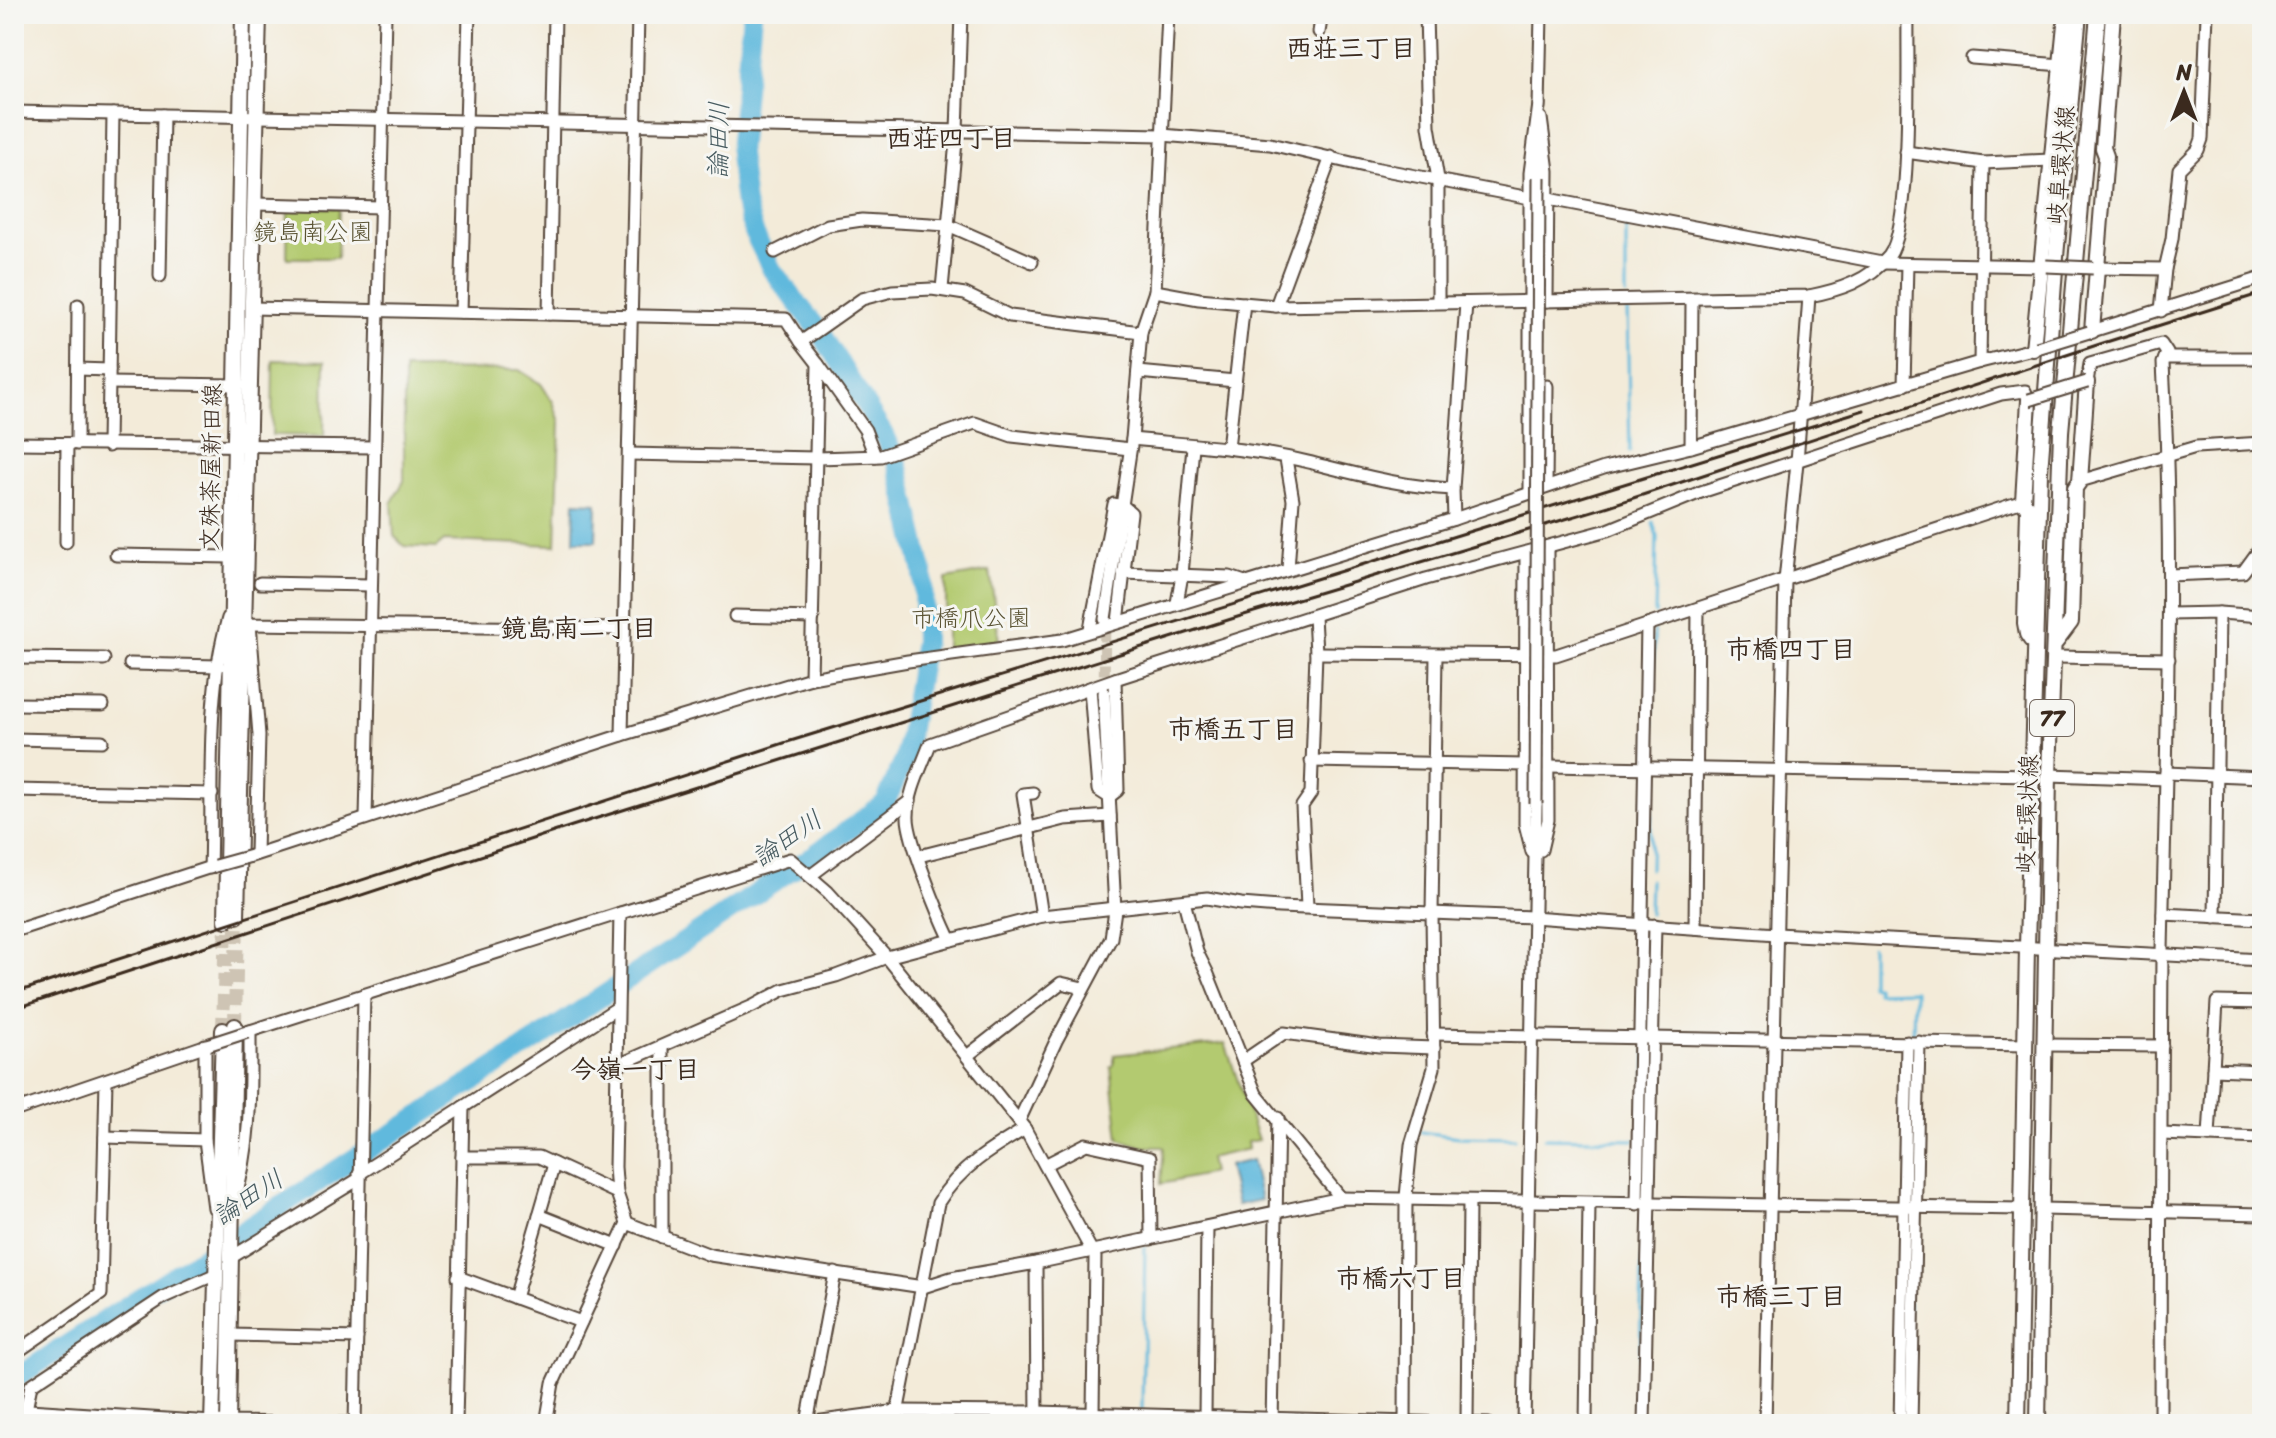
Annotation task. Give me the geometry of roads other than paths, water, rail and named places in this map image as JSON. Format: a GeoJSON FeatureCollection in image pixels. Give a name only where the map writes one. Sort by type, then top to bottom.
{"type":"FeatureCollection","features":[{"type":"Feature","properties":{"kind":"main road","name":"文殊茶屋新田線"},"geometry":{"type":"LineString","coordinates":[[243,14],[248,117],[255,204],[251,308],[241,447],[231,557],[231,918],[248,622],[241,447],[234,385],[248,117],[259,14]]}},
{"type":"Feature","properties":{"kind":"main road"},"geometry":{"type":"LineString","coordinates":[[2035,349],[2066,14]]}},
{"type":"Feature","properties":{"kind":"main road","name":"岐阜環状線"},"geometry":{"type":"LineString","coordinates":[[2018,1424],[2040,472],[2079,14]]}},
{"type":"Feature","properties":{"kind":"main road","name":"岐阜環状線"},"geometry":{"type":"LineString","coordinates":[[2038,1424],[2049,775],[2061,432],[2098,14]]}},
{"type":"Feature","properties":{"kind":"main road"},"geometry":{"type":"LineString","coordinates":[[2091,332],[2113,14]]}},
{"type":"Feature","properties":{"kind":"main road"},"geometry":{"type":"LineString","coordinates":[[2055,650],[2071,622],[2075,488],[2080,481],[2087,382]]}},
{"type":"Feature","properties":{"kind":"main road"},"geometry":{"type":"LineString","coordinates":[[2029,400],[2023,501],[2028,508],[2025,623],[2027,634],[2035,642]]}},
{"type":"Feature","properties":{"kind":"main road"},"geometry":{"type":"LineString","coordinates":[[212,1423],[216,1269],[224,1221],[239,1030]]}},
{"type":"Feature","properties":{"kind":"main road"},"geometry":{"type":"LineString","coordinates":[[224,1221],[232,1256],[228,1423]]}},
{"type":"Feature","properties":{"kind":"street"},"geometry":{"type":"LineString","coordinates":[[366,818],[385,14]]}},
{"type":"Feature","properties":{"kind":"street"},"geometry":{"type":"LineString","coordinates":[[461,312],[469,14]]}},
{"type":"Feature","properties":{"kind":"street"},"geometry":{"type":"LineString","coordinates":[[549,314],[555,14]]}},
{"type":"Feature","properties":{"kind":"street"},"geometry":{"type":"LineString","coordinates":[[622,735],[638,14]]}},
{"type":"Feature","properties":{"kind":"street"},"geometry":{"type":"LineString","coordinates":[[942,289],[957,131],[961,14]]}},
{"type":"Feature","properties":{"kind":"street"},"geometry":{"type":"LineString","coordinates":[[1105,619],[1131,444],[1141,332],[1155,291],[1168,14]]}},
{"type":"Feature","properties":{"kind":"street"},"geometry":{"type":"LineString","coordinates":[[1319,32],[1322,14]]}},
{"type":"Feature","properties":{"kind":"street"},"geometry":{"type":"LineString","coordinates":[[1426,14],[1429,126],[1438,179],[1438,302]]}},
{"type":"Feature","properties":{"kind":"street"},"geometry":{"type":"LineString","coordinates":[[1537,870],[1541,14]]}},
{"type":"Feature","properties":{"kind":"street"},"geometry":{"type":"LineString","coordinates":[[1155,291],[1276,306],[1809,296],[1837,291],[1863,279],[1882,263],[1898,239],[1902,223],[1906,152],[1908,14]]}},
{"type":"Feature","properties":{"kind":"street"},"geometry":{"type":"LineString","coordinates":[[2161,311],[2179,169],[2198,150],[2202,139],[2207,14]]}},
{"type":"Feature","properties":{"kind":"street"},"geometry":{"type":"LineString","coordinates":[[1972,58],[2062,65]]}},
{"type":"Feature","properties":{"kind":"street"},"geometry":{"type":"LineString","coordinates":[[1530,492],[1530,173],[1539,104]]}},
{"type":"Feature","properties":{"kind":"street"},"geometry":{"type":"LineString","coordinates":[[1539,104],[1548,171],[1547,301]]}},
{"type":"Feature","properties":{"kind":"street"},"geometry":{"type":"LineString","coordinates":[[14,112],[1162,135],[1270,144],[1530,198]]}},
{"type":"Feature","properties":{"kind":"street"},"geometry":{"type":"LineString","coordinates":[[108,446],[113,114]]}},
{"type":"Feature","properties":{"kind":"street"},"geometry":{"type":"LineString","coordinates":[[160,276],[163,115]]}},
{"type":"Feature","properties":{"kind":"street"},"geometry":{"type":"LineString","coordinates":[[1906,152],[1983,163],[2051,160]]}},
{"type":"Feature","properties":{"kind":"street"},"geometry":{"type":"LineString","coordinates":[[1276,306],[1331,157]]}},
{"type":"Feature","properties":{"kind":"street"},"geometry":{"type":"LineString","coordinates":[[1980,362],[1983,163]]}},
{"type":"Feature","properties":{"kind":"street"},"geometry":{"type":"LineString","coordinates":[[1548,199],[1882,263],[2165,269]]}},
{"type":"Feature","properties":{"kind":"street"},"geometry":{"type":"LineString","coordinates":[[255,204],[381,207]]}},
{"type":"Feature","properties":{"kind":"street"},"geometry":{"type":"LineString","coordinates":[[775,252],[828,225],[862,220],[948,225],[1032,262]]}},
{"type":"Feature","properties":{"kind":"street"},"geometry":{"type":"LineString","coordinates":[[1904,385],[1907,264]]}},
{"type":"Feature","properties":{"kind":"street"},"geometry":{"type":"LineString","coordinates":[[14,931],[622,735],[811,678],[1062,640],[1454,519],[1614,465],[1691,447],[1980,362],[2035,349],[2262,278]]}},
{"type":"Feature","properties":{"kind":"street"},"geometry":{"type":"LineString","coordinates":[[804,340],[862,299],[892,291],[942,289],[965,294],[1010,316],[1141,332]]}},
{"type":"Feature","properties":{"kind":"street"},"geometry":{"type":"LineString","coordinates":[[1765,1424],[1785,581],[1809,296]]}},
{"type":"Feature","properties":{"kind":"street"},"geometry":{"type":"LineString","coordinates":[[1691,447],[1692,299]]}},
{"type":"Feature","properties":{"kind":"street"},"geometry":{"type":"LineString","coordinates":[[1228,448],[1244,303]]}},
{"type":"Feature","properties":{"kind":"street"},"geometry":{"type":"LineString","coordinates":[[1454,519],[1453,489],[1466,303]]}},
{"type":"Feature","properties":{"kind":"street"},"geometry":{"type":"LineString","coordinates":[[66,542],[78,369],[78,305]]}},
{"type":"Feature","properties":{"kind":"street"},"geometry":{"type":"LineString","coordinates":[[251,308],[786,319],[804,340],[865,430],[878,456]]}},
{"type":"Feature","properties":{"kind":"street"},"geometry":{"type":"LineString","coordinates":[[951,940],[907,818],[930,744],[1115,679],[1426,579],[1547,549],[1623,525],[1701,492],[2001,394],[2025,391],[2029,400],[2087,382],[2090,364],[2161,344],[2167,353],[2163,363],[2168,454],[2169,659],[2162,954],[2160,1424]]}},
{"type":"Feature","properties":{"kind":"street"},"geometry":{"type":"LineString","coordinates":[[2165,358],[2262,358]]}},
{"type":"Feature","properties":{"kind":"street"},"geometry":{"type":"LineString","coordinates":[[811,678],[818,364]]}},
{"type":"Feature","properties":{"kind":"street"},"geometry":{"type":"LineString","coordinates":[[78,369],[109,370]]}},
{"type":"Feature","properties":{"kind":"street"},"geometry":{"type":"LineString","coordinates":[[1138,372],[1235,381]]}},
{"type":"Feature","properties":{"kind":"street"},"geometry":{"type":"LineString","coordinates":[[109,383],[234,385]]}},
{"type":"Feature","properties":{"kind":"street"},"geometry":{"type":"LineString","coordinates":[[1546,487],[1547,386]]}},
{"type":"Feature","properties":{"kind":"street"},"geometry":{"type":"LineString","coordinates":[[629,454],[817,458],[878,456],[975,423],[1012,436],[1228,448],[1415,487],[1453,489]]}},
{"type":"Feature","properties":{"kind":"street"},"geometry":{"type":"LineString","coordinates":[[14,443],[374,447]]}},
{"type":"Feature","properties":{"kind":"street"},"geometry":{"type":"LineString","coordinates":[[2080,481],[2196,447],[2262,443]]}},
{"type":"Feature","properties":{"kind":"street"},"geometry":{"type":"LineString","coordinates":[[1177,603],[1193,446]]}},
{"type":"Feature","properties":{"kind":"street"},"geometry":{"type":"LineString","coordinates":[[1286,459],[1293,500],[1288,569]]}},
{"type":"Feature","properties":{"kind":"street"},"geometry":{"type":"LineString","coordinates":[[1316,653],[1556,655],[2023,501]]}},
{"type":"Feature","properties":{"kind":"street"},"geometry":{"type":"LineString","coordinates":[[1090,629],[1114,504],[1123,506],[1131,513],[1118,622]]}},
{"type":"Feature","properties":{"kind":"street"},"geometry":{"type":"LineString","coordinates":[[2169,575],[2243,572],[2262,546]]}},
{"type":"Feature","properties":{"kind":"street"},"geometry":{"type":"LineString","coordinates":[[1524,1424],[1533,1034],[1532,917],[1537,870],[1548,820],[1547,549]]}},
{"type":"Feature","properties":{"kind":"street"},"geometry":{"type":"LineString","coordinates":[[1526,554],[1525,824],[1537,870]]}},
{"type":"Feature","properties":{"kind":"street"},"geometry":{"type":"LineString","coordinates":[[116,555],[231,557]]}},
{"type":"Feature","properties":{"kind":"street"},"geometry":{"type":"LineString","coordinates":[[1123,573],[1230,577],[1245,582]]}},
{"type":"Feature","properties":{"kind":"street"},"geometry":{"type":"LineString","coordinates":[[260,583],[371,585]]}},
{"type":"Feature","properties":{"kind":"street"},"geometry":{"type":"LineString","coordinates":[[1695,928],[1698,609]]}},
{"type":"Feature","properties":{"kind":"street"},"geometry":{"type":"LineString","coordinates":[[212,867],[214,713],[221,642],[230,610]]}},
{"type":"Feature","properties":{"kind":"street"},"geometry":{"type":"LineString","coordinates":[[2215,917],[2219,613]]}},
{"type":"Feature","properties":{"kind":"street"},"geometry":{"type":"LineString","coordinates":[[2169,614],[2262,616]]}},
{"type":"Feature","properties":{"kind":"street"},"geometry":{"type":"LineString","coordinates":[[735,616],[813,618]]}},
{"type":"Feature","properties":{"kind":"street"},"geometry":{"type":"LineString","coordinates":[[1307,906],[1302,806],[1311,793],[1316,653],[1314,616]]}},
{"type":"Feature","properties":{"kind":"street"},"geometry":{"type":"LineString","coordinates":[[254,855],[259,735],[248,622],[624,629]]}},
{"type":"Feature","properties":{"kind":"street"},"geometry":{"type":"LineString","coordinates":[[1644,1424],[1647,625]]}},
{"type":"Feature","properties":{"kind":"street"},"geometry":{"type":"LineString","coordinates":[[2055,650],[2169,659]]}},
{"type":"Feature","properties":{"kind":"street"},"geometry":{"type":"LineString","coordinates":[[1396,1423],[1411,1145],[1434,1068],[1432,913],[1436,655]]}},
{"type":"Feature","properties":{"kind":"street"},"geometry":{"type":"LineString","coordinates":[[14,658],[104,659]]}},
{"type":"Feature","properties":{"kind":"street"},"geometry":{"type":"LineString","coordinates":[[130,664],[219,666]]}},
{"type":"Feature","properties":{"kind":"street"},"geometry":{"type":"LineString","coordinates":[[1109,797],[1118,790],[1115,679]]}},
{"type":"Feature","properties":{"kind":"street"},"geometry":{"type":"LineString","coordinates":[[1090,688],[1098,790],[1109,797]]}},
{"type":"Feature","properties":{"kind":"street"},"geometry":{"type":"LineString","coordinates":[[895,1424],[938,1203],[947,1188],[977,1158],[1022,1125],[1083,988],[1111,938],[1115,910],[1104,693]]}},
{"type":"Feature","properties":{"kind":"street"},"geometry":{"type":"LineString","coordinates":[[14,704],[103,705]]}},
{"type":"Feature","properties":{"kind":"street"},"geometry":{"type":"LineString","coordinates":[[14,739],[102,741]]}},
{"type":"Feature","properties":{"kind":"street"},"geometry":{"type":"LineString","coordinates":[[1311,761],[1525,765]]}},
{"type":"Feature","properties":{"kind":"street"},"geometry":{"type":"LineString","coordinates":[[1548,766],[2031,775]]}},
{"type":"Feature","properties":{"kind":"street"},"geometry":{"type":"LineString","coordinates":[[2049,775],[2262,777]]}},
{"type":"Feature","properties":{"kind":"street"},"geometry":{"type":"LineString","coordinates":[[14,790],[212,794]]}},
{"type":"Feature","properties":{"kind":"street"},"geometry":{"type":"LineString","coordinates":[[1033,793],[1023,794],[1042,916]]}},
{"type":"Feature","properties":{"kind":"street"},"geometry":{"type":"LineString","coordinates":[[810,876],[910,801]]}},
{"type":"Feature","properties":{"kind":"street"},"geometry":{"type":"LineString","coordinates":[[919,856],[1065,819],[1110,816]]}},
{"type":"Feature","properties":{"kind":"street"},"geometry":{"type":"LineString","coordinates":[[14,1111],[208,1044],[239,1030],[364,995],[790,859],[828,892],[887,957],[1022,1125],[1045,1165],[1095,1257],[1093,1413]]}},
{"type":"Feature","properties":{"kind":"street"},"geometry":{"type":"LineString","coordinates":[[618,1065],[662,1048],[783,990],[836,976],[887,957],[1042,916],[1207,898],[1241,904],[1532,917],[1777,934],[2262,960]]}},
{"type":"Feature","properties":{"kind":"street"},"geometry":{"type":"LineString","coordinates":[[1184,901],[1197,952],[1256,1094],[1341,1198]]}},
{"type":"Feature","properties":{"kind":"street"},"geometry":{"type":"LineString","coordinates":[[546,1424],[553,1383],[627,1223],[617,1193],[615,1167],[620,913]]}},
{"type":"Feature","properties":{"kind":"street"},"geometry":{"type":"LineString","coordinates":[[2163,914],[2262,919]]}},
{"type":"Feature","properties":{"kind":"street"},"geometry":{"type":"LineString","coordinates":[[967,1056],[1061,983],[1083,988]]}},
{"type":"Feature","properties":{"kind":"street"},"geometry":{"type":"LineString","coordinates":[[355,1424],[364,995]]}},
{"type":"Feature","properties":{"kind":"street"},"geometry":{"type":"LineString","coordinates":[[2209,1136],[2217,1002],[2262,1003]]}},
{"type":"Feature","properties":{"kind":"street"},"geometry":{"type":"LineString","coordinates":[[232,1256],[617,1005]]}},
{"type":"Feature","properties":{"kind":"street"},"geometry":{"type":"LineString","coordinates":[[224,1221],[242,1178],[250,1119],[239,1030]]}},
{"type":"Feature","properties":{"kind":"street"},"geometry":{"type":"LineString","coordinates":[[1243,1061],[1284,1033],[1379,1046],[1434,1048]]}},
{"type":"Feature","properties":{"kind":"street"},"geometry":{"type":"LineString","coordinates":[[1433,1034],[2025,1045]]}},
{"type":"Feature","properties":{"kind":"street"},"geometry":{"type":"LineString","coordinates":[[1911,1424],[1913,1042]]}},
{"type":"Feature","properties":{"kind":"street"},"geometry":{"type":"LineString","coordinates":[[208,1044],[205,1140],[210,1190],[224,1221]]}},
{"type":"Feature","properties":{"kind":"street"},"geometry":{"type":"LineString","coordinates":[[2045,1045],[2162,1046]]}},
{"type":"Feature","properties":{"kind":"street"},"geometry":{"type":"LineString","coordinates":[[662,1048],[662,1237]]}},
{"type":"Feature","properties":{"kind":"street"},"geometry":{"type":"LineString","coordinates":[[2213,1069],[2262,1071]]}},
{"type":"Feature","properties":{"kind":"street"},"geometry":{"type":"LineString","coordinates":[[14,1354],[101,1294],[106,1080]]}},
{"type":"Feature","properties":{"kind":"street"},"geometry":{"type":"LineString","coordinates":[[456,1424],[463,1107]]}},
{"type":"Feature","properties":{"kind":"street"},"geometry":{"type":"LineString","coordinates":[[1272,1421],[1278,1118]]}},
{"type":"Feature","properties":{"kind":"street"},"geometry":{"type":"LineString","coordinates":[[2162,1134],[2262,1138]]}},
{"type":"Feature","properties":{"kind":"street"},"geometry":{"type":"LineString","coordinates":[[105,1137],[205,1140]]}},
{"type":"Feature","properties":{"kind":"street"},"geometry":{"type":"LineString","coordinates":[[1045,1165],[1086,1144],[1150,1158],[1151,1239]]}},
{"type":"Feature","properties":{"kind":"street"},"geometry":{"type":"LineString","coordinates":[[462,1157],[539,1157],[617,1193]]}},
{"type":"Feature","properties":{"kind":"street"},"geometry":{"type":"LineString","coordinates":[[515,1298],[554,1164]]}},
{"type":"Feature","properties":{"kind":"street"},"geometry":{"type":"LineString","coordinates":[[627,1223],[710,1255],[923,1287],[951,1278],[1341,1198],[2022,1209]]}},
{"type":"Feature","properties":{"kind":"street"},"geometry":{"type":"LineString","coordinates":[[1467,1423],[1469,1201]]}},
{"type":"Feature","properties":{"kind":"street"},"geometry":{"type":"LineString","coordinates":[[1586,1424],[1589,1204]]}},
{"type":"Feature","properties":{"kind":"street"},"geometry":{"type":"LineString","coordinates":[[1900,1424],[1911,1208]]}},
{"type":"Feature","properties":{"kind":"street"},"geometry":{"type":"LineString","coordinates":[[2042,1209],[2262,1214]]}},
{"type":"Feature","properties":{"kind":"street"},"geometry":{"type":"LineString","coordinates":[[539,1215],[617,1246]]}},
{"type":"Feature","properties":{"kind":"street"},"geometry":{"type":"LineString","coordinates":[[1205,1417],[1207,1227]]}},
{"type":"Feature","properties":{"kind":"street"},"geometry":{"type":"LineString","coordinates":[[1036,1263],[1037,1418]]}},
{"type":"Feature","properties":{"kind":"street"},"geometry":{"type":"LineString","coordinates":[[216,1269],[164,1297],[31,1385],[20,1409],[100,1419],[404,1424]]}},
{"type":"Feature","properties":{"kind":"street"},"geometry":{"type":"LineString","coordinates":[[835,1273],[803,1423],[898,1411],[936,1418],[1037,1418],[1093,1413],[1272,1421],[1489,1424]]}},
{"type":"Feature","properties":{"kind":"street"},"geometry":{"type":"LineString","coordinates":[[458,1277],[581,1322]]}},
{"type":"Feature","properties":{"kind":"street"},"geometry":{"type":"LineString","coordinates":[[230,1335],[357,1338]]}},
{"type":"Feature","properties":{"kind":"water"},"geometry":{"type":"Polygon","coordinates":[[[575,502],[597,503],[596,541],[574,541],[575,502]]]}},
{"type":"Feature","properties":{"kind":"water"},"geometry":{"type":"Polygon","coordinates":[[[1252,1160],[1261,1200],[1237,1205],[1228,1166],[1252,1160]]]}},
{"type":"Feature","properties":{"kind":"waterway","name":"論田川"},"geometry":{"type":"LineString","coordinates":[[14,1379],[511,1057],[811,857],[885,803],[905,759],[924,641],[923,572],[898,464],[883,433],[820,332],[772,270],[745,205],[739,153],[752,14]]}},
{"type":"Feature","properties":{"kind":"waterway"},"geometry":{"type":"LineString","coordinates":[[1626,222],[1626,295]]}},
{"type":"Feature","properties":{"kind":"waterway"},"geometry":{"type":"LineString","coordinates":[[1627,305],[1630,452]]}},
{"type":"Feature","properties":{"kind":"waterway"},"geometry":{"type":"LineString","coordinates":[[1653,522],[1657,537],[1655,614]]}},
{"type":"Feature","properties":{"kind":"waterway"},"geometry":{"type":"LineString","coordinates":[[1653,712],[1654,631]]}},
{"type":"Feature","properties":{"kind":"waterway"},"geometry":{"type":"LineString","coordinates":[[1652,760],[1653,721]]}},
{"type":"Feature","properties":{"kind":"waterway"},"geometry":{"type":"LineString","coordinates":[[1650,869],[1652,779]]}},
{"type":"Feature","properties":{"kind":"waterway"},"geometry":{"type":"LineString","coordinates":[[1649,914],[1650,880]]}},
{"type":"Feature","properties":{"kind":"waterway"},"geometry":{"type":"LineString","coordinates":[[1646,1029],[1648,936]]}},
{"type":"Feature","properties":{"kind":"waterway"},"geometry":{"type":"LineString","coordinates":[[1871,947],[1871,986],[1876,986],[1876,992],[1914,991],[1913,1039]]}},
{"type":"Feature","properties":{"kind":"waterway"},"geometry":{"type":"LineString","coordinates":[[1643,1196],[1646,1048]]}},
{"type":"Feature","properties":{"kind":"waterway"},"geometry":{"type":"LineString","coordinates":[[1910,1203],[1913,1054]]}},
{"type":"Feature","properties":{"kind":"waterway"},"geometry":{"type":"LineString","coordinates":[[1421,1132],[1459,1137],[1515,1138]]}},
{"type":"Feature","properties":{"kind":"waterway"},"geometry":{"type":"LineString","coordinates":[[1544,1138],[1634,1140]]}},
{"type":"Feature","properties":{"kind":"waterway"},"geometry":{"type":"LineString","coordinates":[[1639,1414],[1643,1213]]}},
{"type":"Feature","properties":{"kind":"waterway"},"geometry":{"type":"LineString","coordinates":[[1907,1347],[1910,1219]]}},
{"type":"Feature","properties":{"kind":"waterway"},"geometry":{"type":"LineString","coordinates":[[1142,1409],[1145,1248]]}},
{"type":"Feature","properties":{"kind":"tunnel"},"geometry":{"type":"LineString","coordinates":[[1104,691],[1105,620]]}},
{"type":"Feature","properties":{"kind":"tunnel"},"geometry":{"type":"LineString","coordinates":[[235,1026],[237,916]]}},
{"type":"Feature","properties":{"kind":"tunnel"},"geometry":{"type":"LineString","coordinates":[[223,1030],[226,920]]}},
{"type":"Feature","properties":{"kind":"railway"},"geometry":{"type":"LineString","coordinates":[[14,1009],[572,826],[1244,615],[1609,506],[2262,293]]}},
{"type":"Feature","properties":{"kind":"railway"},"geometry":{"type":"LineString","coordinates":[[14,993],[784,743],[1864,410]]}},
{"type":"Feature","properties":{"kind":"district","name":"西荘三丁目"},"geometry":{"type":"Point","coordinates":[1351,48]}},
{"type":"Feature","properties":{"kind":"district","name":"西荘四丁目"},"geometry":{"type":"Point","coordinates":[951,138]}},
{"type":"Feature","properties":{"kind":"district","name":"鏡島南二丁目"},"geometry":{"type":"Point","coordinates":[579,628]}},
{"type":"Feature","properties":{"kind":"district","name":"市橋四丁目"},"geometry":{"type":"Point","coordinates":[1791,649]}},
{"type":"Feature","properties":{"kind":"district","name":"市橋五丁目"},"geometry":{"type":"Point","coordinates":[1233,729]}},
{"type":"Feature","properties":{"kind":"district","name":"今嶺一丁目"},"geometry":{"type":"Point","coordinates":[635,1069]}},
{"type":"Feature","properties":{"kind":"district","name":"市橋六丁目"},"geometry":{"type":"Point","coordinates":[1401,1278]}},
{"type":"Feature","properties":{"kind":"district","name":"市橋三丁目"},"geometry":{"type":"Point","coordinates":[1781,1296]}},
{"type":"Feature","properties":{"kind":"park label","name":"鏡島南公園"},"geometry":{"type":"Point","coordinates":[313,232]}},
{"type":"Feature","properties":{"kind":"park label","name":"市橋爪公園"},"geometry":{"type":"Point","coordinates":[971,618]}}]}
